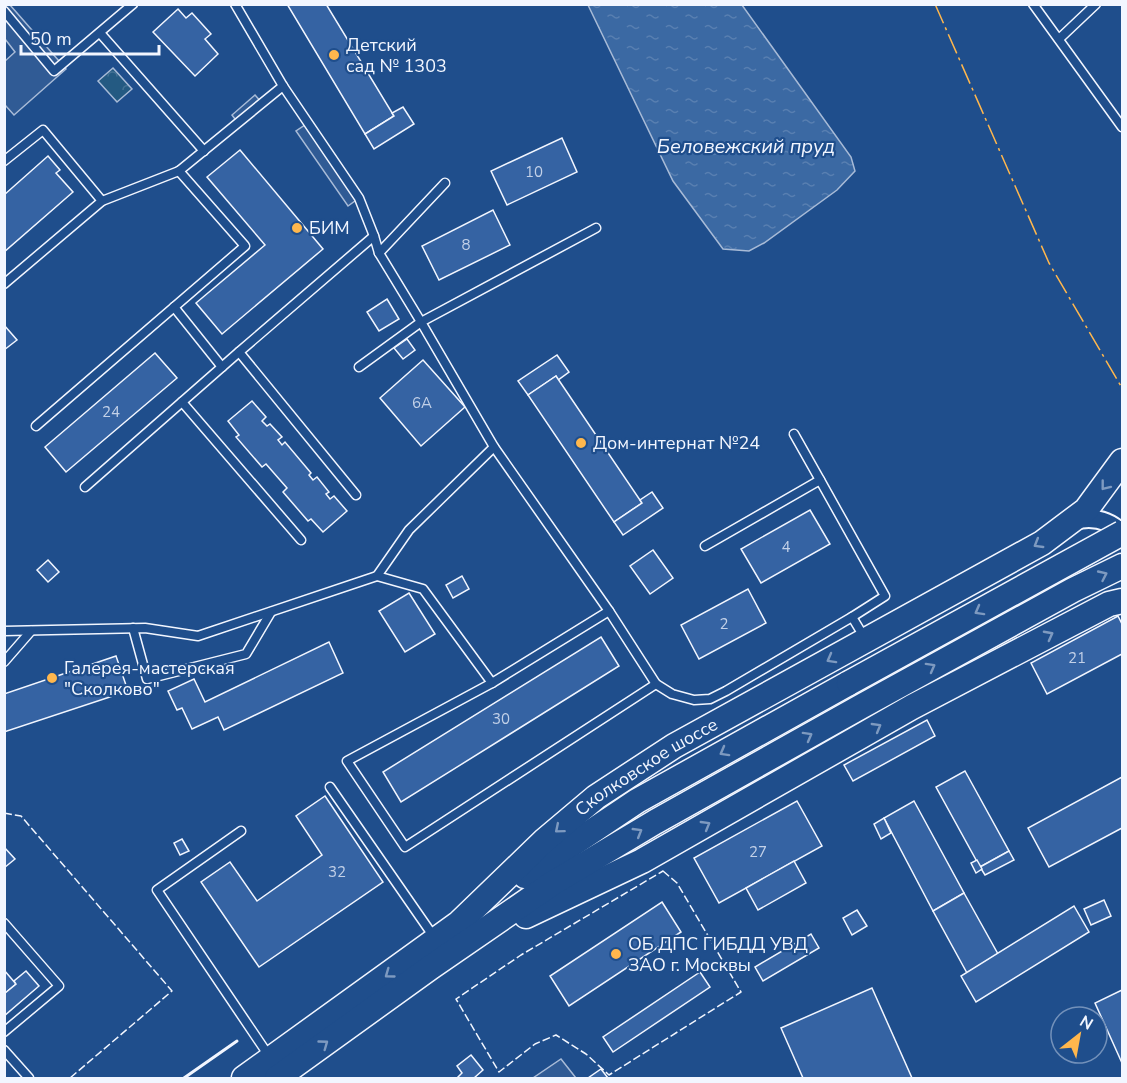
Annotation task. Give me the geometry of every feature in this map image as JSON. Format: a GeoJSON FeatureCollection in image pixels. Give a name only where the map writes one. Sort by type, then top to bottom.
{"type":"FeatureCollection","features":[{"type":"Feature","properties":{"kind":"main road","name":"Сколковское шоссе"},"geometry":{"type":"LineString","coordinates":[[274,1069],[459,923],[545,840],[596,797],[674,746],[1042,543],[1078,517],[1122,461]]}},
{"type":"Feature","properties":{"kind":"main road"},"geometry":{"type":"LineString","coordinates":[[459,923],[559,852],[638,801],[1122,533]]}},
{"type":"Feature","properties":{"kind":"main road"},"geometry":{"type":"LineString","coordinates":[[431,967],[553,883],[655,822],[1072,590],[1122,566]]}},
{"type":"Feature","properties":{"kind":"main road"},"geometry":{"type":"LineString","coordinates":[[431,967],[532,913],[642,861],[912,707],[1118,599]]}},
{"type":"Feature","properties":{"kind":"main road","name":"Сколковское шоссе"},"geometry":{"type":"LineString","coordinates":[[244,1078],[274,1069],[431,967]]}},
{"type":"Feature","properties":{"kind":"street"},"geometry":{"type":"LineString","coordinates":[[1078,517],[1100,520],[1114,526],[1122,533]]}},
{"type":"Feature","properties":{"kind":"lane"},"geometry":{"type":"LineString","coordinates":[[4,11],[54,71],[133,4]]}},
{"type":"Feature","properties":{"kind":"lane"},"geometry":{"type":"LineString","coordinates":[[235,4],[283,86],[359,198],[379,253],[494,447],[609,611],[656,684],[672,694],[693,700],[710,699],[885,596],[794,434]]}},
{"type":"Feature","properties":{"kind":"lane"},"geometry":{"type":"LineString","coordinates":[[1033,4],[1122,127]]}},
{"type":"Feature","properties":{"kind":"lane"},"geometry":{"type":"LineString","coordinates":[[1059,39],[1096,4]]}},
{"type":"Feature","properties":{"kind":"lane"},"geometry":{"type":"LineString","coordinates":[[100,33],[204,151]]}},
{"type":"Feature","properties":{"kind":"lane"},"geometry":{"type":"LineString","coordinates":[[4,284],[102,201],[179,171],[283,86]]}},
{"type":"Feature","properties":{"kind":"lane"},"geometry":{"type":"LineString","coordinates":[[4,161],[43,130],[102,201]]}},
{"type":"Feature","properties":{"kind":"lane"},"geometry":{"type":"LineString","coordinates":[[36,426],[245,246],[179,171]]}},
{"type":"Feature","properties":{"kind":"lane"},"geometry":{"type":"LineString","coordinates":[[379,253],[445,183]]}},
{"type":"Feature","properties":{"kind":"lane"},"geometry":{"type":"LineString","coordinates":[[358,367],[421,322],[596,228]]}},
{"type":"Feature","properties":{"kind":"lane"},"geometry":{"type":"LineString","coordinates":[[85,487],[374,236]]}},
{"type":"Feature","properties":{"kind":"lane"},"geometry":{"type":"LineString","coordinates":[[174,307],[222,367]]}},
{"type":"Feature","properties":{"kind":"lane"},"geometry":{"type":"LineString","coordinates":[[239,352],[356,495]]}},
{"type":"Feature","properties":{"kind":"lane"},"geometry":{"type":"LineString","coordinates":[[183,402],[301,540]]}},
{"type":"Feature","properties":{"kind":"lane"},"geometry":{"type":"LineString","coordinates":[[376,576],[409,530],[494,447]]}},
{"type":"Feature","properties":{"kind":"lane"},"geometry":{"type":"LineString","coordinates":[[705,546],[820,480]]}},
{"type":"Feature","properties":{"kind":"lane"},"geometry":{"type":"LineString","coordinates":[[4,631],[145,628],[198,636],[376,576],[423,589],[492,683]]}},
{"type":"Feature","properties":{"kind":"lane"},"geometry":{"type":"LineString","coordinates":[[609,611],[492,683],[347,761],[405,847],[656,684]]}},
{"type":"Feature","properties":{"kind":"lane"},"geometry":{"type":"LineString","coordinates":[[133,628],[147,679],[246,654],[271,612]]}},
{"type":"Feature","properties":{"kind":"lane"},"geometry":{"type":"LineString","coordinates":[[852,617],[866,640]]}},
{"type":"Feature","properties":{"kind":"lane"},"geometry":{"type":"LineString","coordinates":[[4,662],[31,631]]}},
{"type":"Feature","properties":{"kind":"lane"},"geometry":{"type":"LineString","coordinates":[[330,788],[436,939]]}},
{"type":"Feature","properties":{"kind":"lane"},"geometry":{"type":"LineString","coordinates":[[240,831],[157,890],[274,1069]]}},
{"type":"Feature","properties":{"kind":"lane"},"geometry":{"type":"LineString","coordinates":[[4,923],[59,986],[4,1032]]}},
{"type":"Feature","properties":{"kind":"lane"},"geometry":{"type":"LineString","coordinates":[[4,1050],[29,1078]]}},
{"type":"Feature","properties":{"kind":"green space"},"geometry":{"type":"Polygon","coordinates":[[[113,68],[132,89],[117,102],[98,81],[113,68]]]}},
{"type":"Feature","properties":{"kind":"shaded area"},"geometry":{"type":"Polygon","coordinates":[[[5,5],[10,5],[66,69],[14,115],[5,105],[4,62],[15,52],[5,39],[5,5]]]}},
{"type":"Feature","properties":{"kind":"shaded area"},"geometry":{"type":"Polygon","coordinates":[[[255,95],[262,103],[238,123],[232,115],[255,95]]]}},
{"type":"Feature","properties":{"kind":"shaded area"},"geometry":{"type":"Polygon","coordinates":[[[308,123],[359,198],[348,206],[296,131],[308,123]]]}},
{"type":"Feature","properties":{"kind":"shaded area"},"geometry":{"type":"Polygon","coordinates":[[[561,1059],[576,1078],[533,1078],[561,1059]]]}},
{"type":"Feature","properties":{"kind":"water","name":"Беловежский пруд"},"geometry":{"type":"Polygon","coordinates":[[[588,5],[742,5],[851,157],[855,171],[837,190],[764,243],[749,251],[723,249],[673,181],[588,5]]]}},
{"type":"Feature","properties":{"kind":"building"},"geometry":{"type":"Polygon","coordinates":[[[287,4],[326,4],[394,116],[365,134],[287,4]]]}},
{"type":"Feature","properties":{"kind":"building"},"geometry":{"type":"Polygon","coordinates":[[[178,9],[186,18],[192,13],[211,34],[205,39],[218,54],[195,76],[153,32],[178,9]]]}},
{"type":"Feature","properties":{"kind":"building"},"geometry":{"type":"Polygon","coordinates":[[[403,107],[414,124],[374,149],[365,134],[394,116],[392,113],[403,107]]]}},
{"type":"Feature","properties":{"kind":"building"},"geometry":{"type":"Polygon","coordinates":[[[562,138],[577,172],[507,205],[491,171],[562,138]]]}},
{"type":"Feature","properties":{"kind":"building"},"geometry":{"type":"Polygon","coordinates":[[[240,150],[323,249],[222,334],[196,303],[265,245],[207,177],[240,150]]]}},
{"type":"Feature","properties":{"kind":"building"},"geometry":{"type":"Polygon","coordinates":[[[48,156],[60,170],[56,173],[73,192],[4,252],[4,195],[48,156]]]}},
{"type":"Feature","properties":{"kind":"building"},"geometry":{"type":"Polygon","coordinates":[[[493,210],[510,245],[439,280],[422,246],[493,210]]]}},
{"type":"Feature","properties":{"kind":"building"},"geometry":{"type":"Polygon","coordinates":[[[387,299],[399,319],[379,331],[367,312],[387,299]]]}},
{"type":"Feature","properties":{"kind":"building"},"geometry":{"type":"Polygon","coordinates":[[[4,325],[17,340],[4,350],[4,325]]]}},
{"type":"Feature","properties":{"kind":"building"},"geometry":{"type":"Polygon","coordinates":[[[407,339],[415,350],[403,359],[394,348],[407,339]]]}},
{"type":"Feature","properties":{"kind":"building"},"geometry":{"type":"Polygon","coordinates":[[[155,353],[177,378],[66,472],[45,447],[155,353]]]}},
{"type":"Feature","properties":{"kind":"building"},"geometry":{"type":"Polygon","coordinates":[[[557,355],[569,372],[558,380],[556,376],[528,395],[518,381],[557,355]]]}},
{"type":"Feature","properties":{"kind":"building"},"geometry":{"type":"Polygon","coordinates":[[[423,360],[465,407],[421,446],[380,398],[423,360]]]}},
{"type":"Feature","properties":{"kind":"building"},"geometry":{"type":"Polygon","coordinates":[[[556,376],[642,503],[614,522],[528,395],[556,376]]]}},
{"type":"Feature","properties":{"kind":"building"},"geometry":{"type":"Polygon","coordinates":[[[252,401],[266,417],[262,421],[267,426],[270,424],[282,437],[278,440],[282,445],[285,442],[311,473],[309,475],[313,480],[317,477],[329,492],[326,494],[330,499],[334,496],[347,511],[323,532],[311,519],[308,521],[283,492],[287,488],[266,464],[262,467],[236,437],[239,435],[228,421],[252,401]]]}},
{"type":"Feature","properties":{"kind":"building"},"geometry":{"type":"Polygon","coordinates":[[[652,492],[663,508],[623,535],[614,522],[642,503],[640,500],[652,492]]]}},
{"type":"Feature","properties":{"kind":"building"},"geometry":{"type":"Polygon","coordinates":[[[810,510],[830,544],[761,583],[741,549],[810,510]]]}},
{"type":"Feature","properties":{"kind":"building"},"geometry":{"type":"Polygon","coordinates":[[[653,550],[673,578],[650,594],[630,566],[653,550]]]}},
{"type":"Feature","properties":{"kind":"building"},"geometry":{"type":"Polygon","coordinates":[[[48,560],[59,572],[48,582],[37,570],[48,560]]]}},
{"type":"Feature","properties":{"kind":"building"},"geometry":{"type":"Polygon","coordinates":[[[462,576],[469,589],[453,598],[446,585],[462,576]]]}},
{"type":"Feature","properties":{"kind":"building"},"geometry":{"type":"Polygon","coordinates":[[[748,589],[766,623],[699,659],[681,625],[748,589]]]}},
{"type":"Feature","properties":{"kind":"building"},"geometry":{"type":"Polygon","coordinates":[[[409,593],[435,634],[405,652],[379,611],[409,593]]]}},
{"type":"Feature","properties":{"kind":"building"},"geometry":{"type":"Polygon","coordinates":[[[1118,616],[1122,624],[1122,654],[1047,694],[1031,663],[1118,616]]]}},
{"type":"Feature","properties":{"kind":"building"},"geometry":{"type":"Polygon","coordinates":[[[601,637],[619,666],[401,802],[383,772],[601,637]]]}},
{"type":"Feature","properties":{"kind":"building"},"geometry":{"type":"Polygon","coordinates":[[[329,642],[343,673],[224,730],[218,717],[192,729],[182,708],[177,710],[168,691],[194,679],[205,702],[329,642]]]}},
{"type":"Feature","properties":{"kind":"building"},"geometry":{"type":"Polygon","coordinates":[[[116,656],[128,691],[4,732],[4,694],[116,656]]]}},
{"type":"Feature","properties":{"kind":"building"},"geometry":{"type":"Polygon","coordinates":[[[927,720],[935,736],[853,781],[844,765],[927,720]]]}},
{"type":"Feature","properties":{"kind":"building"},"geometry":{"type":"Polygon","coordinates":[[[965,771],[1009,851],[980,867],[936,787],[965,771]]]}},
{"type":"Feature","properties":{"kind":"building"},"geometry":{"type":"Polygon","coordinates":[[[1122,777],[1122,828],[1049,867],[1028,828],[1122,777]]]}},
{"type":"Feature","properties":{"kind":"building"},"geometry":{"type":"Polygon","coordinates":[[[325,796],[383,882],[259,967],[201,882],[230,862],[257,901],[322,855],[296,816],[325,796]]]}},
{"type":"Feature","properties":{"kind":"building"},"geometry":{"type":"Polygon","coordinates":[[[797,801],[822,846],[719,903],[694,858],[797,801]]]}},
{"type":"Feature","properties":{"kind":"building"},"geometry":{"type":"Polygon","coordinates":[[[914,801],[964,893],[933,911],[884,818],[914,801]]]}},
{"type":"Feature","properties":{"kind":"building"},"geometry":{"type":"Polygon","coordinates":[[[884,818],[891,833],[881,839],[874,824],[884,818]]]}},
{"type":"Feature","properties":{"kind":"building"},"geometry":{"type":"Polygon","coordinates":[[[182,839],[189,851],[180,855],[174,843],[182,839]]]}},
{"type":"Feature","properties":{"kind":"building"},"geometry":{"type":"Polygon","coordinates":[[[4,847],[15,859],[4,868],[4,847]]]}},
{"type":"Feature","properties":{"kind":"building"},"geometry":{"type":"Polygon","coordinates":[[[1009,851],[1014,860],[985,875],[980,867],[1009,851]]]}},
{"type":"Feature","properties":{"kind":"building"},"geometry":{"type":"Polygon","coordinates":[[[977,860],[982,869],[976,873],[971,863],[977,860]]]}},
{"type":"Feature","properties":{"kind":"building"},"geometry":{"type":"Polygon","coordinates":[[[794,861],[806,883],[758,910],[746,888],[794,861]]]}},
{"type":"Feature","properties":{"kind":"building"},"geometry":{"type":"Polygon","coordinates":[[[964,893],[998,954],[967,973],[933,911],[964,893]]]}},
{"type":"Feature","properties":{"kind":"building"},"geometry":{"type":"Polygon","coordinates":[[[1104,900],[1111,916],[1091,925],[1084,909],[1104,900]]]}},
{"type":"Feature","properties":{"kind":"building","name":"ОБ ДПС ГИБДД УВД ЗАО г. Москвы"},"geometry":{"type":"Polygon","coordinates":[[[662,902],[681,932],[569,1006],[550,976],[662,902]]]}},
{"type":"Feature","properties":{"kind":"building"},"geometry":{"type":"Polygon","coordinates":[[[1074,906],[1089,932],[976,1002],[961,976],[1074,906]]]}},
{"type":"Feature","properties":{"kind":"building"},"geometry":{"type":"Polygon","coordinates":[[[857,910],[867,926],[852,935],[843,918],[857,910]]]}},
{"type":"Feature","properties":{"kind":"building"},"geometry":{"type":"Polygon","coordinates":[[[811,934],[819,948],[763,981],[755,967],[811,934]]]}},
{"type":"Feature","properties":{"kind":"building"},"geometry":{"type":"Polygon","coordinates":[[[4,970],[16,984],[4,994],[4,970]]]}},
{"type":"Feature","properties":{"kind":"building"},"geometry":{"type":"Polygon","coordinates":[[[26,971],[39,986],[4,1016],[4,994],[26,971]]]}},
{"type":"Feature","properties":{"kind":"building"},"geometry":{"type":"Polygon","coordinates":[[[700,972],[710,987],[613,1052],[603,1037],[700,972]]]}},
{"type":"Feature","properties":{"kind":"building"},"geometry":{"type":"Polygon","coordinates":[[[872,988],[912,1078],[803,1078],[781,1028],[872,988]]]}},
{"type":"Feature","properties":{"kind":"building"},"geometry":{"type":"Polygon","coordinates":[[[1122,990],[1122,1063],[1109,1034],[1109,1005],[1096,1005],[1095,1003],[1122,990]]]}},
{"type":"Feature","properties":{"kind":"building"},"geometry":{"type":"Polygon","coordinates":[[[471,1055],[483,1070],[474,1078],[457,1078],[462,1073],[457,1066],[471,1055]]]}},
{"type":"Feature","properties":{"kind":"building"},"geometry":{"type":"Polygon","coordinates":[[[601,1069],[608,1078],[588,1078],[601,1069]]]}},
{"type":"Feature","properties":{"kind":"fence"},"geometry":{"type":"LineString","coordinates":[[4,813],[21,816],[172,991],[70,1078]]}},
{"type":"Feature","properties":{"kind":"fence"},"geometry":{"type":"LineString","coordinates":[[663,871],[677,883],[741,992],[609,1075],[586,1054],[556,1035],[535,1044],[499,1072],[456,999],[521,955],[663,871]]}},
{"type":"Feature","properties":{"kind":"wall"},"geometry":{"type":"LineString","coordinates":[[184,1078],[237,1041]]}},
{"type":"Feature","properties":{"kind":"power"},"geometry":{"type":"LineString","coordinates":[[935,4],[1049,263],[1122,388]]}},
{"type":"Feature","properties":{"kind":"place","name":"Детский сад № 1303"},"geometry":{"type":"Point","coordinates":[334,55]}},
{"type":"Feature","properties":{"kind":"place","name":"БИМ"},"geometry":{"type":"Point","coordinates":[297,228]}},
{"type":"Feature","properties":{"kind":"place","name":"Дом-интернат №24"},"geometry":{"type":"Point","coordinates":[581,443]}},
{"type":"Feature","properties":{"kind":"place","name":"Галерея-мастерская \"Сколково\""},"geometry":{"type":"Point","coordinates":[52,678]}},
{"type":"Feature","properties":{"kind":"place","name":"ОБ ДПС ГИБДД УВД ЗАО г. Москвы"},"geometry":{"type":"Point","coordinates":[616,954]}}]}
